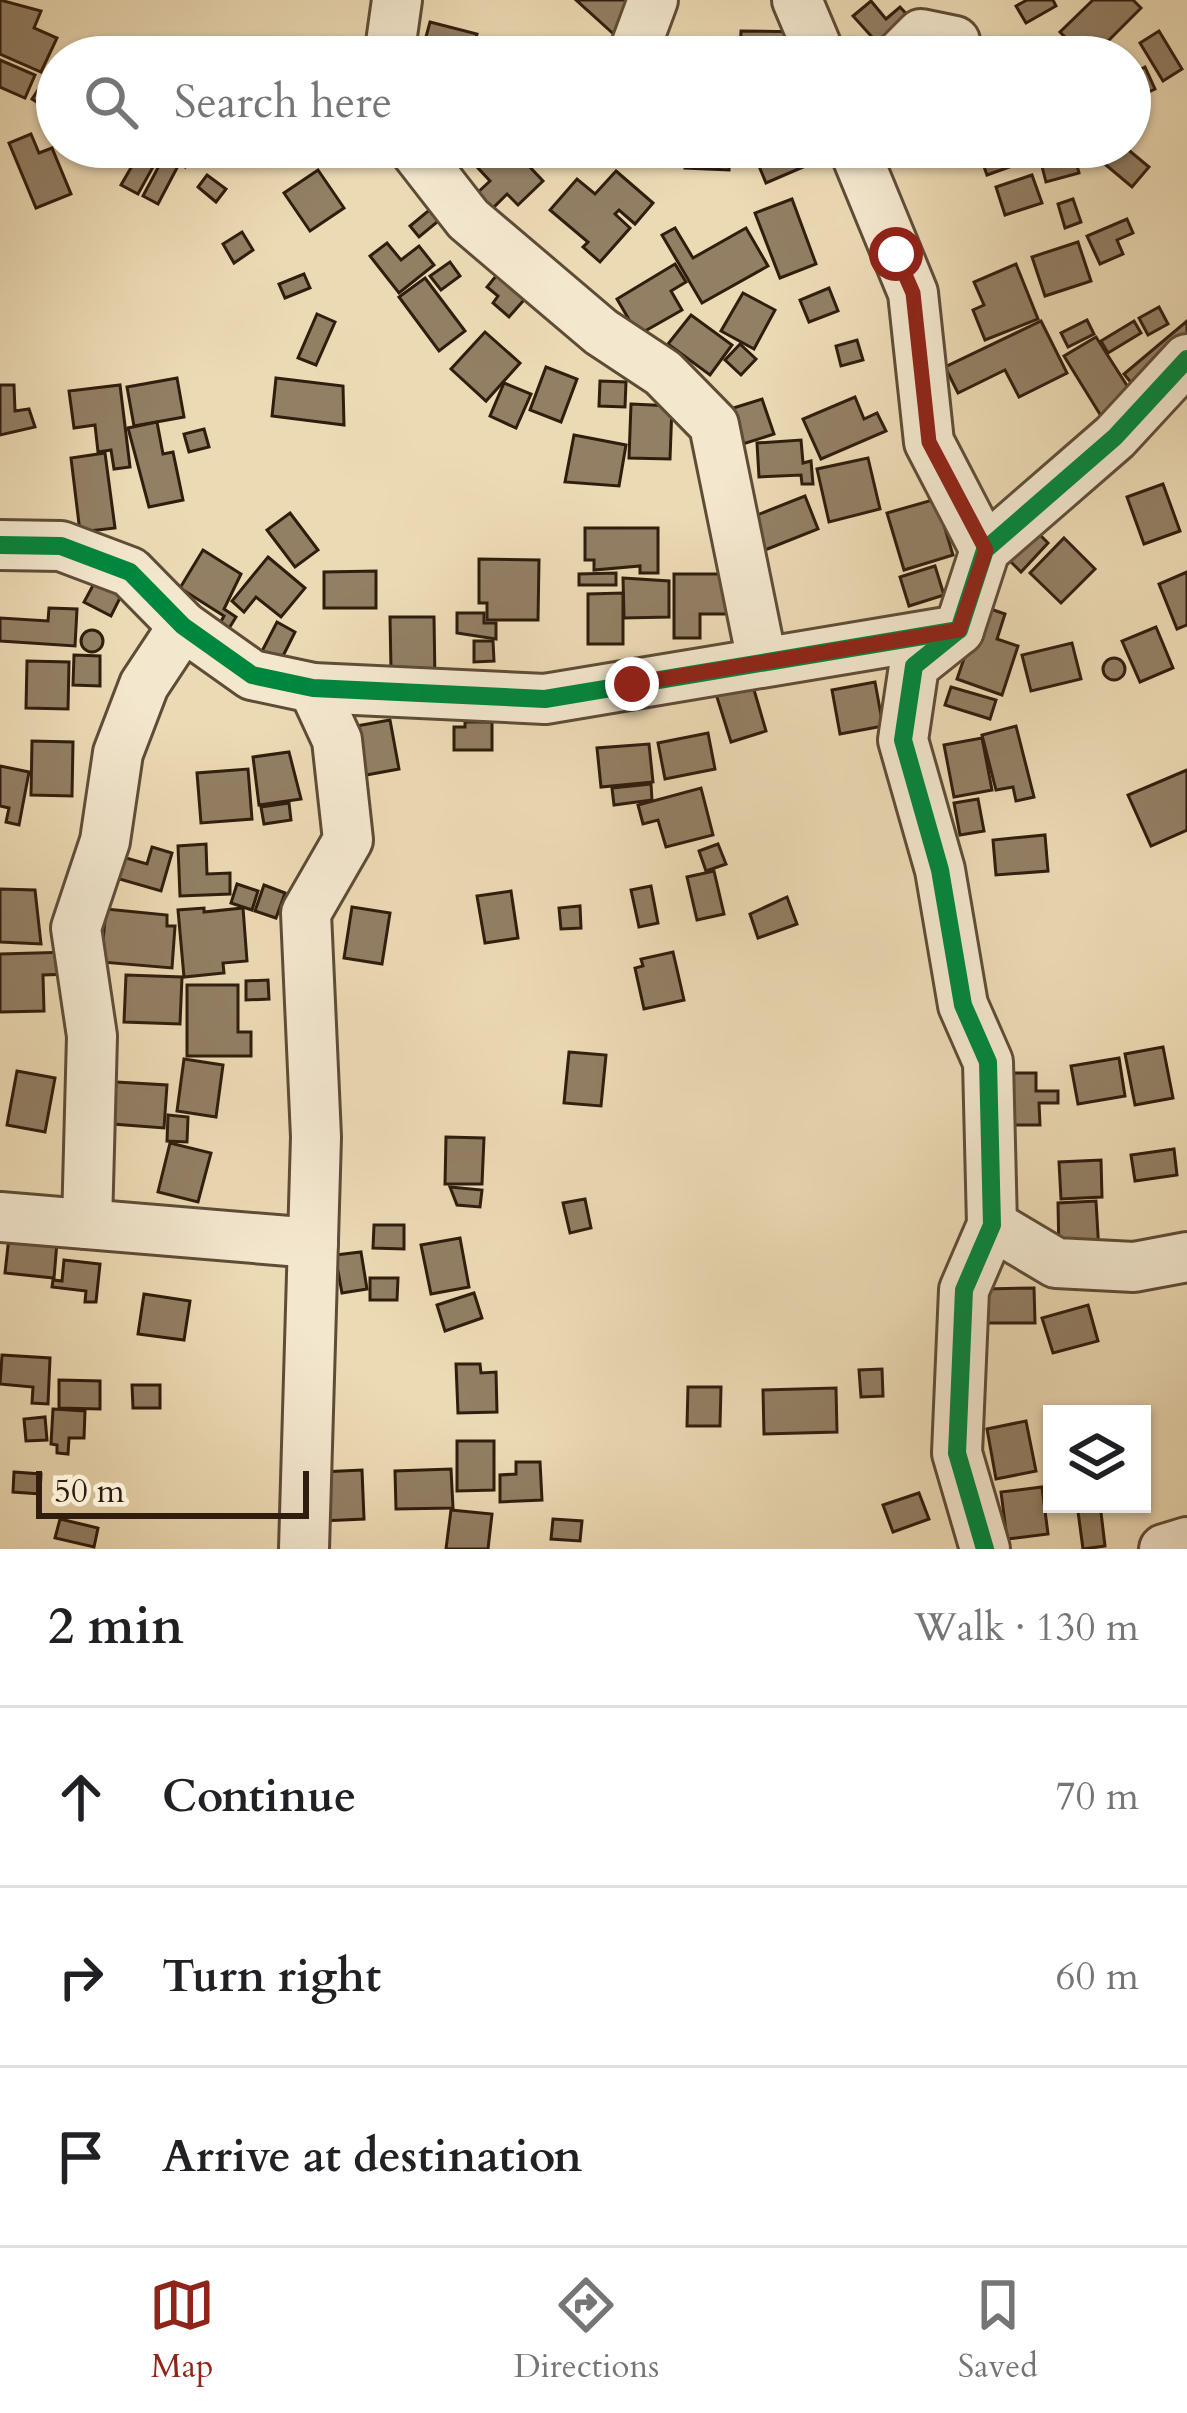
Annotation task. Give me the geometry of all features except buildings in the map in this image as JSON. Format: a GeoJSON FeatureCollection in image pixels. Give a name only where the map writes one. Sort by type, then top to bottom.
{"type":"FeatureCollection","features":[{"type":"Feature","properties":{"kind":"street"},"geometry":{"type":"LineString","coordinates":[[391,36],[397,0]]}},
{"type":"Feature","properties":{"kind":"street"},"geometry":{"type":"LineString","coordinates":[[640,36],[653,0]]}},
{"type":"Feature","properties":{"kind":"street"},"geometry":{"type":"LineString","coordinates":[[429,168],[468,218],[601,332],[663,373],[714,424],[762,661]]}},
{"type":"Feature","properties":{"kind":"street"},"geometry":{"type":"LineString","coordinates":[[862,168],[913,293],[929,442],[986,550]]}},
{"type":"Feature","properties":{"kind":"street"},"geometry":{"type":"LineString","coordinates":[[985,1549],[957,1453],[964,1290],[992,1225],[988,1063],[963,1005],[940,870],[903,740],[914,665],[959,630],[986,550],[1115,437],[1187,359]]}},
{"type":"Feature","properties":{"kind":"street"},"geometry":{"type":"LineString","coordinates":[[0,545],[61,546],[130,572],[183,626],[252,675],[314,688],[545,699],[959,630]]}},
{"type":"Feature","properties":{"kind":"street"},"geometry":{"type":"LineString","coordinates":[[88,1224],[92,1036],[76,928],[105,841],[118,754],[144,686],[183,626]]}},
{"type":"Feature","properties":{"kind":"street"},"geometry":{"type":"LineString","coordinates":[[304,1549],[316,1137],[306,913],[349,840],[337,740],[314,688]]}},
{"type":"Feature","properties":{"kind":"street"},"geometry":{"type":"LineString","coordinates":[[0,1217],[314,1243]]}},
{"type":"Feature","properties":{"kind":"street"},"geometry":{"type":"LineString","coordinates":[[992,1225],[1056,1263],[1134,1267],[1187,1257]]}},
{"type":"Feature","properties":{"kind":"street"},"geometry":{"type":"LineString","coordinates":[[1164,1549],[1187,1541]]}},
{"type":"Feature","properties":{"kind":"cycle path"},"geometry":{"type":"LineString","coordinates":[[0,545],[61,546],[130,572],[183,626],[252,675],[313,688],[545,699],[959,630],[985,550],[1115,437],[1187,359]]}},
{"type":"Feature","properties":{"kind":"cycle path"},"geometry":{"type":"LineString","coordinates":[[956,632],[914,666],[903,740],[940,870],[963,1005],[988,1062],[992,1225],[964,1290],[957,1453],[985,1549]]}},
{"type":"Feature","properties":{"kind":"route"},"geometry":{"type":"LineString","coordinates":[[632,684],[959,630],[986,550],[929,442],[913,293],[896,254]]}}]}
